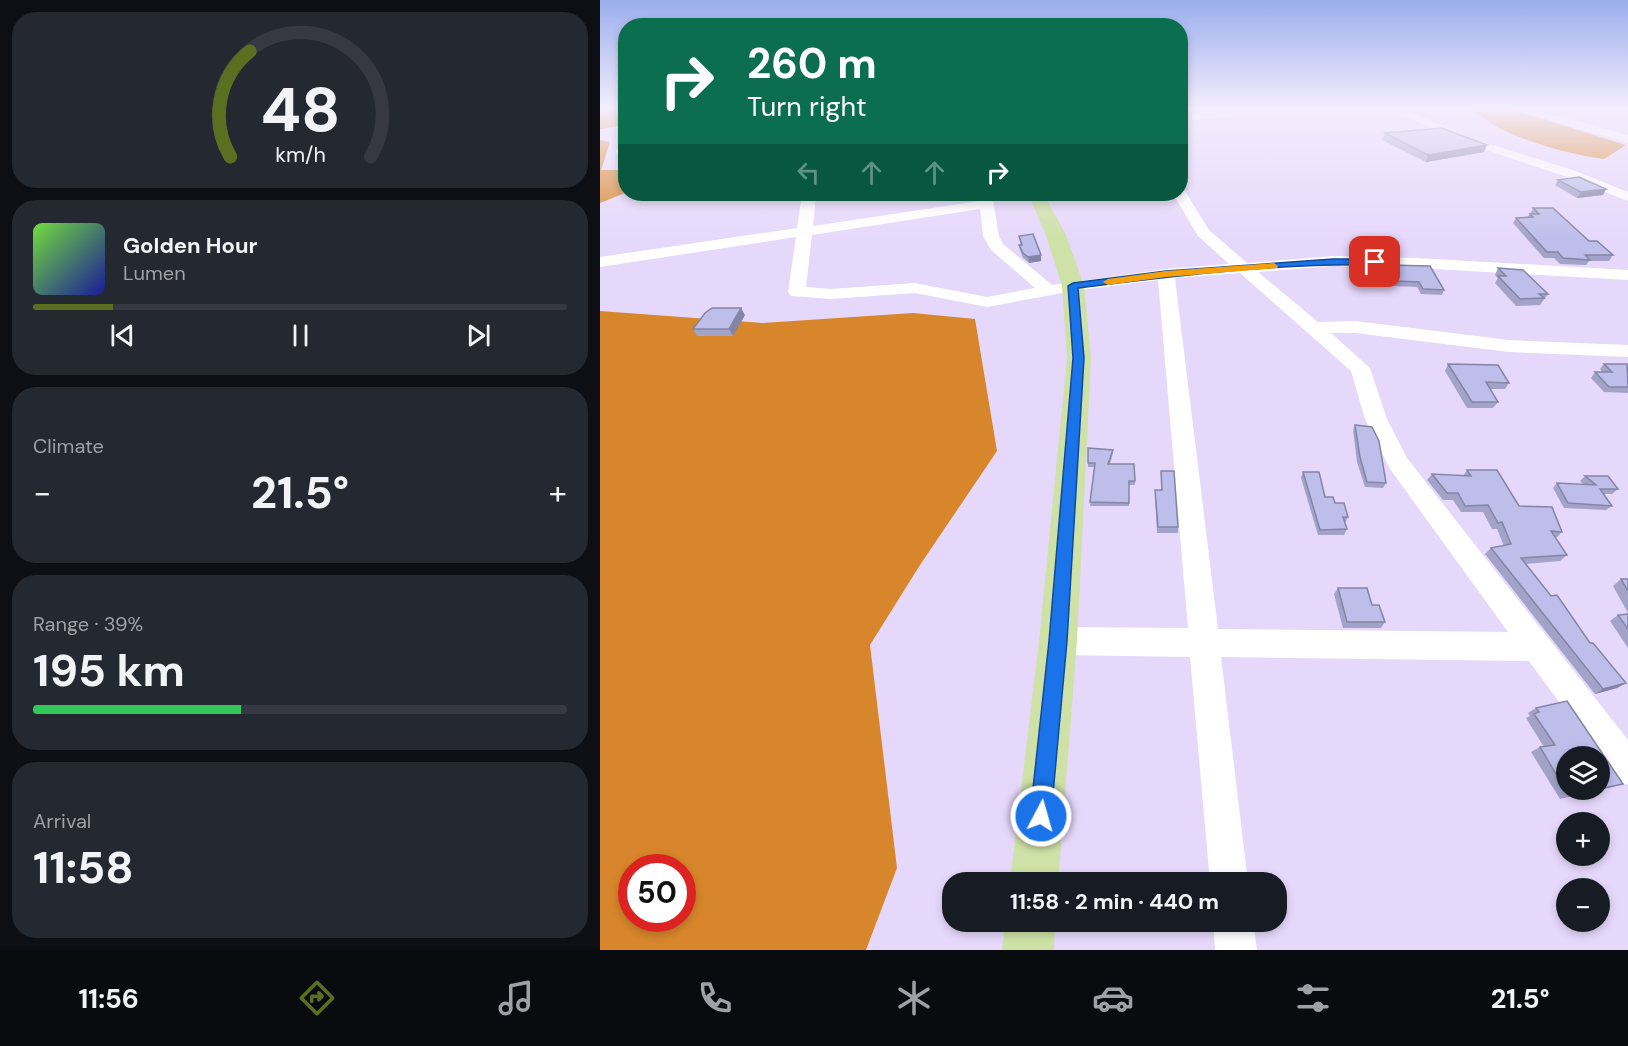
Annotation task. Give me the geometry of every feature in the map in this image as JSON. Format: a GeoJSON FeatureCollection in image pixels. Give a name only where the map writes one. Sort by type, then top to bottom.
{"type":"FeatureCollection","features":[{"type":"Feature","properties":{"kind":"main road"},"geometry":{"type":"LineString","coordinates":[[1035,872],[1058,641],[1079,358],[1060,288],[1056,235],[1039,201]]}},
{"type":"Feature","properties":{"kind":"main road"},"geometry":{"type":"LineString","coordinates":[[1028,950],[1029,932]]}},
{"type":"Feature","properties":{"kind":"street"},"geometry":{"type":"LineString","coordinates":[[1505,152],[1573,174],[1628,197]]}},
{"type":"Feature","properties":{"kind":"street"},"geometry":{"type":"LineString","coordinates":[[808,201],[797,292],[831,294],[915,288],[987,302],[1060,288],[1166,274],[1333,261],[1404,262],[1628,275]]}},
{"type":"Feature","properties":{"kind":"street"},"geometry":{"type":"LineString","coordinates":[[600,262],[804,233],[975,201]]}},
{"type":"Feature","properties":{"kind":"street"},"geometry":{"type":"LineString","coordinates":[[986,201],[991,236],[997,247],[1060,288]]}},
{"type":"Feature","properties":{"kind":"street"},"geometry":{"type":"LineString","coordinates":[[1184,201],[1203,233],[1360,368],[1376,419],[1398,463],[1534,647],[1628,768]]}},
{"type":"Feature","properties":{"kind":"street"},"geometry":{"type":"LineString","coordinates":[[1166,274],[1228,872]]}},
{"type":"Feature","properties":{"kind":"street"},"geometry":{"type":"LineString","coordinates":[[1314,328],[1355,327],[1509,346],[1628,351]]}},
{"type":"Feature","properties":{"kind":"street"},"geometry":{"type":"LineString","coordinates":[[1058,641],[1534,647]]}},
{"type":"Feature","properties":{"kind":"street"},"geometry":{"type":"LineString","coordinates":[[1234,932],[1236,950]]}},
{"type":"Feature","properties":{"kind":"shaded area"},"geometry":{"type":"Polygon","coordinates":[[[600,152],[607,152],[601,170],[618,170],[618,196],[600,203],[600,152]]]}},
{"type":"Feature","properties":{"kind":"shaded area"},"geometry":{"type":"Polygon","coordinates":[[[1571,152],[1614,152],[1604,159],[1571,152]]]}},
{"type":"Feature","properties":{"kind":"shaded area"},"geometry":{"type":"Polygon","coordinates":[[[600,311],[763,323],[913,313],[975,319],[997,451],[920,565],[870,645],[897,868],[866,950],[600,950],[600,311]]]}},
{"type":"Feature","properties":{"kind":"building"},"geometry":{"type":"Polygon","coordinates":[[[1423,152],[1444,152],[1428,155],[1423,152]]]}},
{"type":"Feature","properties":{"kind":"building"},"geometry":{"type":"Polygon","coordinates":[[[1579,177],[1606,189],[1581,192],[1558,180],[1579,177]]]}},
{"type":"Feature","properties":{"kind":"building"},"geometry":{"type":"Polygon","coordinates":[[[1533,208],[1553,208],[1589,241],[1597,241],[1613,255],[1585,255],[1590,260],[1563,258],[1558,252],[1547,252],[1516,218],[1533,217],[1530,214],[1539,214],[1533,208]]]}},
{"type":"Feature","properties":{"kind":"building"},"geometry":{"type":"Polygon","coordinates":[[[1033,234],[1041,255],[1028,257],[1019,245],[1022,245],[1019,236],[1033,234]]]}},
{"type":"Feature","properties":{"kind":"building"},"geometry":{"type":"Polygon","coordinates":[[[1387,265],[1430,266],[1444,290],[1423,289],[1419,282],[1396,281],[1387,265]]]}},
{"type":"Feature","properties":{"kind":"building"},"geometry":{"type":"Polygon","coordinates":[[[1498,268],[1523,270],[1548,294],[1539,294],[1544,298],[1520,299],[1498,276],[1506,276],[1498,268]]]}},
{"type":"Feature","properties":{"kind":"building"},"geometry":{"type":"Polygon","coordinates":[[[712,308],[741,308],[729,329],[693,329],[705,313],[712,308]]]}},
{"type":"Feature","properties":{"kind":"building"},"geometry":{"type":"Polygon","coordinates":[[[1448,364],[1498,365],[1509,383],[1486,382],[1498,402],[1472,402],[1448,364]]]}},
{"type":"Feature","properties":{"kind":"building"},"geometry":{"type":"Polygon","coordinates":[[[1604,364],[1627,364],[1628,387],[1609,387],[1595,372],[1612,372],[1604,364]]]}},
{"type":"Feature","properties":{"kind":"building"},"geometry":{"type":"Polygon","coordinates":[[[1355,425],[1372,427],[1379,441],[1386,483],[1367,482],[1355,425]]]}},
{"type":"Feature","properties":{"kind":"building"},"geometry":{"type":"Polygon","coordinates":[[[1088,448],[1113,450],[1108,464],[1134,464],[1135,481],[1129,481],[1129,503],[1090,502],[1095,463],[1088,463],[1088,448]]]}},
{"type":"Feature","properties":{"kind":"building"},"geometry":{"type":"Polygon","coordinates":[[[1467,470],[1497,470],[1519,506],[1552,507],[1562,532],[1551,531],[1567,555],[1521,558],[1551,596],[1557,595],[1590,643],[1593,643],[1626,683],[1603,689],[1491,548],[1511,544],[1502,522],[1498,523],[1488,505],[1465,506],[1458,493],[1447,493],[1432,474],[1471,476],[1467,470]]]}},
{"type":"Feature","properties":{"kind":"building"},"geometry":{"type":"Polygon","coordinates":[[[1161,471],[1174,471],[1178,527],[1158,527],[1155,490],[1162,490],[1161,471]]]}},
{"type":"Feature","properties":{"kind":"building"},"geometry":{"type":"Polygon","coordinates":[[[1303,472],[1319,472],[1325,497],[1333,497],[1335,503],[1344,503],[1348,517],[1343,517],[1347,529],[1320,530],[1303,472]]]}},
{"type":"Feature","properties":{"kind":"building"},"geometry":{"type":"Polygon","coordinates":[[[1585,476],[1608,476],[1618,489],[1600,489],[1612,506],[1568,503],[1557,483],[1596,485],[1585,476]]]}},
{"type":"Feature","properties":{"kind":"building"},"geometry":{"type":"Polygon","coordinates":[[[1621,579],[1628,579],[1628,591],[1621,579]]]}},
{"type":"Feature","properties":{"kind":"building"},"geometry":{"type":"Polygon","coordinates":[[[1338,588],[1367,588],[1372,605],[1379,605],[1385,622],[1347,622],[1338,588]]]}},
{"type":"Feature","properties":{"kind":"building"},"geometry":{"type":"Polygon","coordinates":[[[1628,614],[1628,629],[1618,615],[1628,614]]]}},
{"type":"Feature","properties":{"kind":"building"},"geometry":{"type":"Polygon","coordinates":[[[1567,701],[1597,746],[1556,746],[1556,774],[1540,747],[1555,745],[1534,714],[1539,712],[1536,708],[1567,701]]]}},
{"type":"Feature","properties":{"kind":"building"},"geometry":{"type":"Polygon","coordinates":[[[1610,765],[1623,784],[1610,787],[1610,765]]]}},
{"type":"Feature","properties":{"kind":"slow traffic"},"geometry":{"type":"LineString","coordinates":[[1108,282],[1166,274],[1274,266]]}},
{"type":"Feature","properties":{"kind":"route"},"geometry":{"type":"LineString","coordinates":[[1041,816],[1058,641],[1079,358],[1073,286],[1166,274],[1333,261],[1375,262]]}}]}
